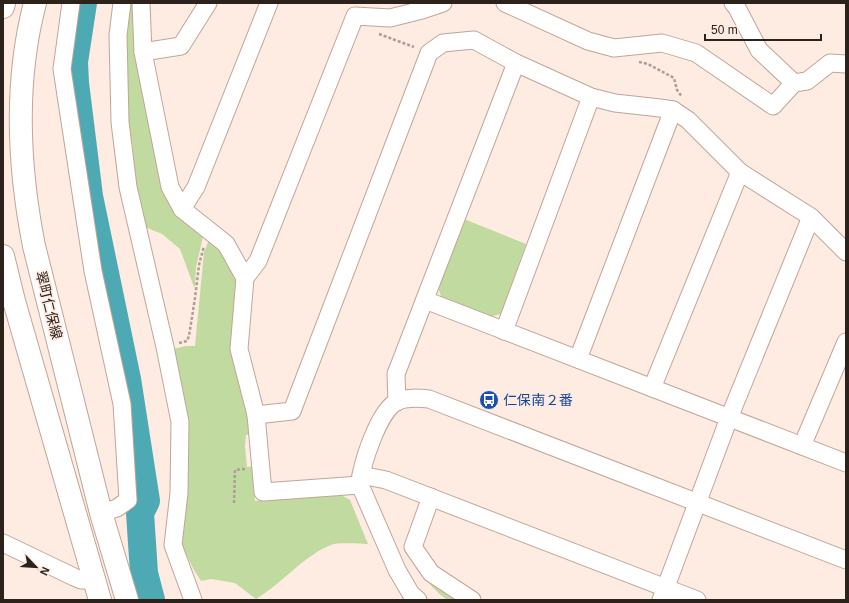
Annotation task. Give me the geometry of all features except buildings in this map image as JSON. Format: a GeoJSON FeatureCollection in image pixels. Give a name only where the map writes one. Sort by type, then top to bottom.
{"type":"FeatureCollection","features":[{"type":"Feature","properties":{"kind":"main road"},"geometry":{"type":"LineString","coordinates":[[3,7],[4,3]]}},
{"type":"Feature","properties":{"kind":"main road","name":"翠町仁保線"},"geometry":{"type":"LineString","coordinates":[[35,3],[25,52],[21,82],[20,106],[21,152],[27,210],[34,246],[101,513],[127,600]]}},
{"type":"Feature","properties":{"kind":"main road"},"geometry":{"type":"LineString","coordinates":[[3,256],[14,301],[100,600]]}},
{"type":"Feature","properties":{"kind":"street"},"geometry":{"type":"LineString","coordinates":[[70,3],[62,69],[93,271],[122,404],[128,500],[117,508],[101,513]]}},
{"type":"Feature","properties":{"kind":"street"},"geometry":{"type":"LineString","coordinates":[[122,3],[118,35],[120,122],[128,187],[165,347],[180,422],[180,493],[173,545],[193,600]]}},
{"type":"Feature","properties":{"kind":"street"},"geometry":{"type":"LineString","coordinates":[[141,3],[143,52],[170,186],[182,209],[226,244],[245,278]]}},
{"type":"Feature","properties":{"kind":"street"},"geometry":{"type":"LineString","coordinates":[[143,52],[181,46],[208,3]]}},
{"type":"Feature","properties":{"kind":"street"},"geometry":{"type":"LineString","coordinates":[[182,209],[196,188],[269,3]]}},
{"type":"Feature","properties":{"kind":"street"},"geometry":{"type":"LineString","coordinates":[[443,3],[390,18],[354,16],[258,261],[245,278],[239,349],[256,415],[263,492],[360,480],[386,480],[663,594],[697,600]]}},
{"type":"Feature","properties":{"kind":"street"},"geometry":{"type":"LineString","coordinates":[[504,3],[588,41],[614,48],[662,43],[696,53],[773,106],[794,83],[807,81],[830,63],[846,64]]}},
{"type":"Feature","properties":{"kind":"street"},"geometry":{"type":"LineString","coordinates":[[733,3],[759,50],[794,83]]}},
{"type":"Feature","properties":{"kind":"street"},"geometry":{"type":"LineString","coordinates":[[256,415],[292,411],[429,53],[443,43],[474,40],[516,63],[591,97],[615,104],[673,110],[688,120],[740,172],[811,217],[846,252]]}},
{"type":"Feature","properties":{"kind":"street"},"geometry":{"type":"LineString","coordinates":[[397,402],[396,374],[516,63]]}},
{"type":"Feature","properties":{"kind":"street"},"geometry":{"type":"LineString","coordinates":[[504,331],[591,97]]}},
{"type":"Feature","properties":{"kind":"street"},"geometry":{"type":"LineString","coordinates":[[578,359],[673,110]]}},
{"type":"Feature","properties":{"kind":"street"},"geometry":{"type":"LineString","coordinates":[[652,388],[740,172]]}},
{"type":"Feature","properties":{"kind":"street"},"geometry":{"type":"LineString","coordinates":[[663,594],[729,418],[811,217]]}},
{"type":"Feature","properties":{"kind":"street"},"geometry":{"type":"LineString","coordinates":[[425,300],[846,463]]}},
{"type":"Feature","properties":{"kind":"street"},"geometry":{"type":"LineString","coordinates":[[802,446],[846,342]]}},
{"type":"Feature","properties":{"kind":"street"},"geometry":{"type":"LineString","coordinates":[[411,598],[397,570],[360,480],[372,439],[386,411],[397,402],[410,398],[429,399],[846,560]]}},
{"type":"Feature","properties":{"kind":"street"},"geometry":{"type":"LineString","coordinates":[[431,498],[413,547],[431,572],[472,600]]}},
{"type":"Feature","properties":{"kind":"street"},"geometry":{"type":"LineString","coordinates":[[3,543],[74,578],[81,580],[94,580]]}},
{"type":"Feature","properties":{"kind":"path"},"geometry":{"type":"LineString","coordinates":[[378,34],[429,53]]}},
{"type":"Feature","properties":{"kind":"path"},"geometry":{"type":"LineString","coordinates":[[614,48],[622,58],[648,64],[674,78],[677,90],[682,95],[688,120]]}},
{"type":"Feature","properties":{"kind":"path"},"geometry":{"type":"LineString","coordinates":[[173,345],[187,341],[189,336],[199,265],[204,244]]}},
{"type":"Feature","properties":{"kind":"path"},"geometry":{"type":"LineString","coordinates":[[234,503],[235,470],[250,469]]}},
{"type":"Feature","properties":{"kind":"green space"},"geometry":{"type":"Polygon","coordinates":[[[130,3],[135,3],[162,188],[170,204],[179,216],[203,237],[196,267],[194,287],[180,249],[162,234],[145,227],[136,179],[132,140],[128,140],[125,54],[130,3]]]}},
{"type":"Feature","properties":{"kind":"green space"},"geometry":{"type":"Polygon","coordinates":[[[464,219],[526,244],[501,314],[489,317],[442,299],[438,288],[464,219]]]}},
{"type":"Feature","properties":{"kind":"green space"},"geometry":{"type":"Polygon","coordinates":[[[209,240],[219,247],[237,277],[232,356],[250,425],[250,434],[246,435],[245,446],[247,467],[253,466],[255,501],[339,494],[350,500],[368,544],[338,544],[322,549],[312,555],[275,586],[256,599],[235,583],[211,579],[201,581],[180,542],[173,349],[186,346],[195,346],[204,252],[209,240]]]}},
{"type":"Feature","properties":{"kind":"green space"},"geometry":{"type":"Polygon","coordinates":[[[417,568],[459,600],[449,600],[441,595],[417,568]]]}},
{"type":"Feature","properties":{"kind":"waterway"},"geometry":{"type":"LineString","coordinates":[[83,3],[74,62],[75,83],[89,196],[127,379],[146,501],[140,513],[144,573],[151,600]]}},
{"type":"Feature","properties":{"kind":"place","name":"仁保南２番"},"geometry":{"type":"Point","coordinates":[489,400]}}]}
